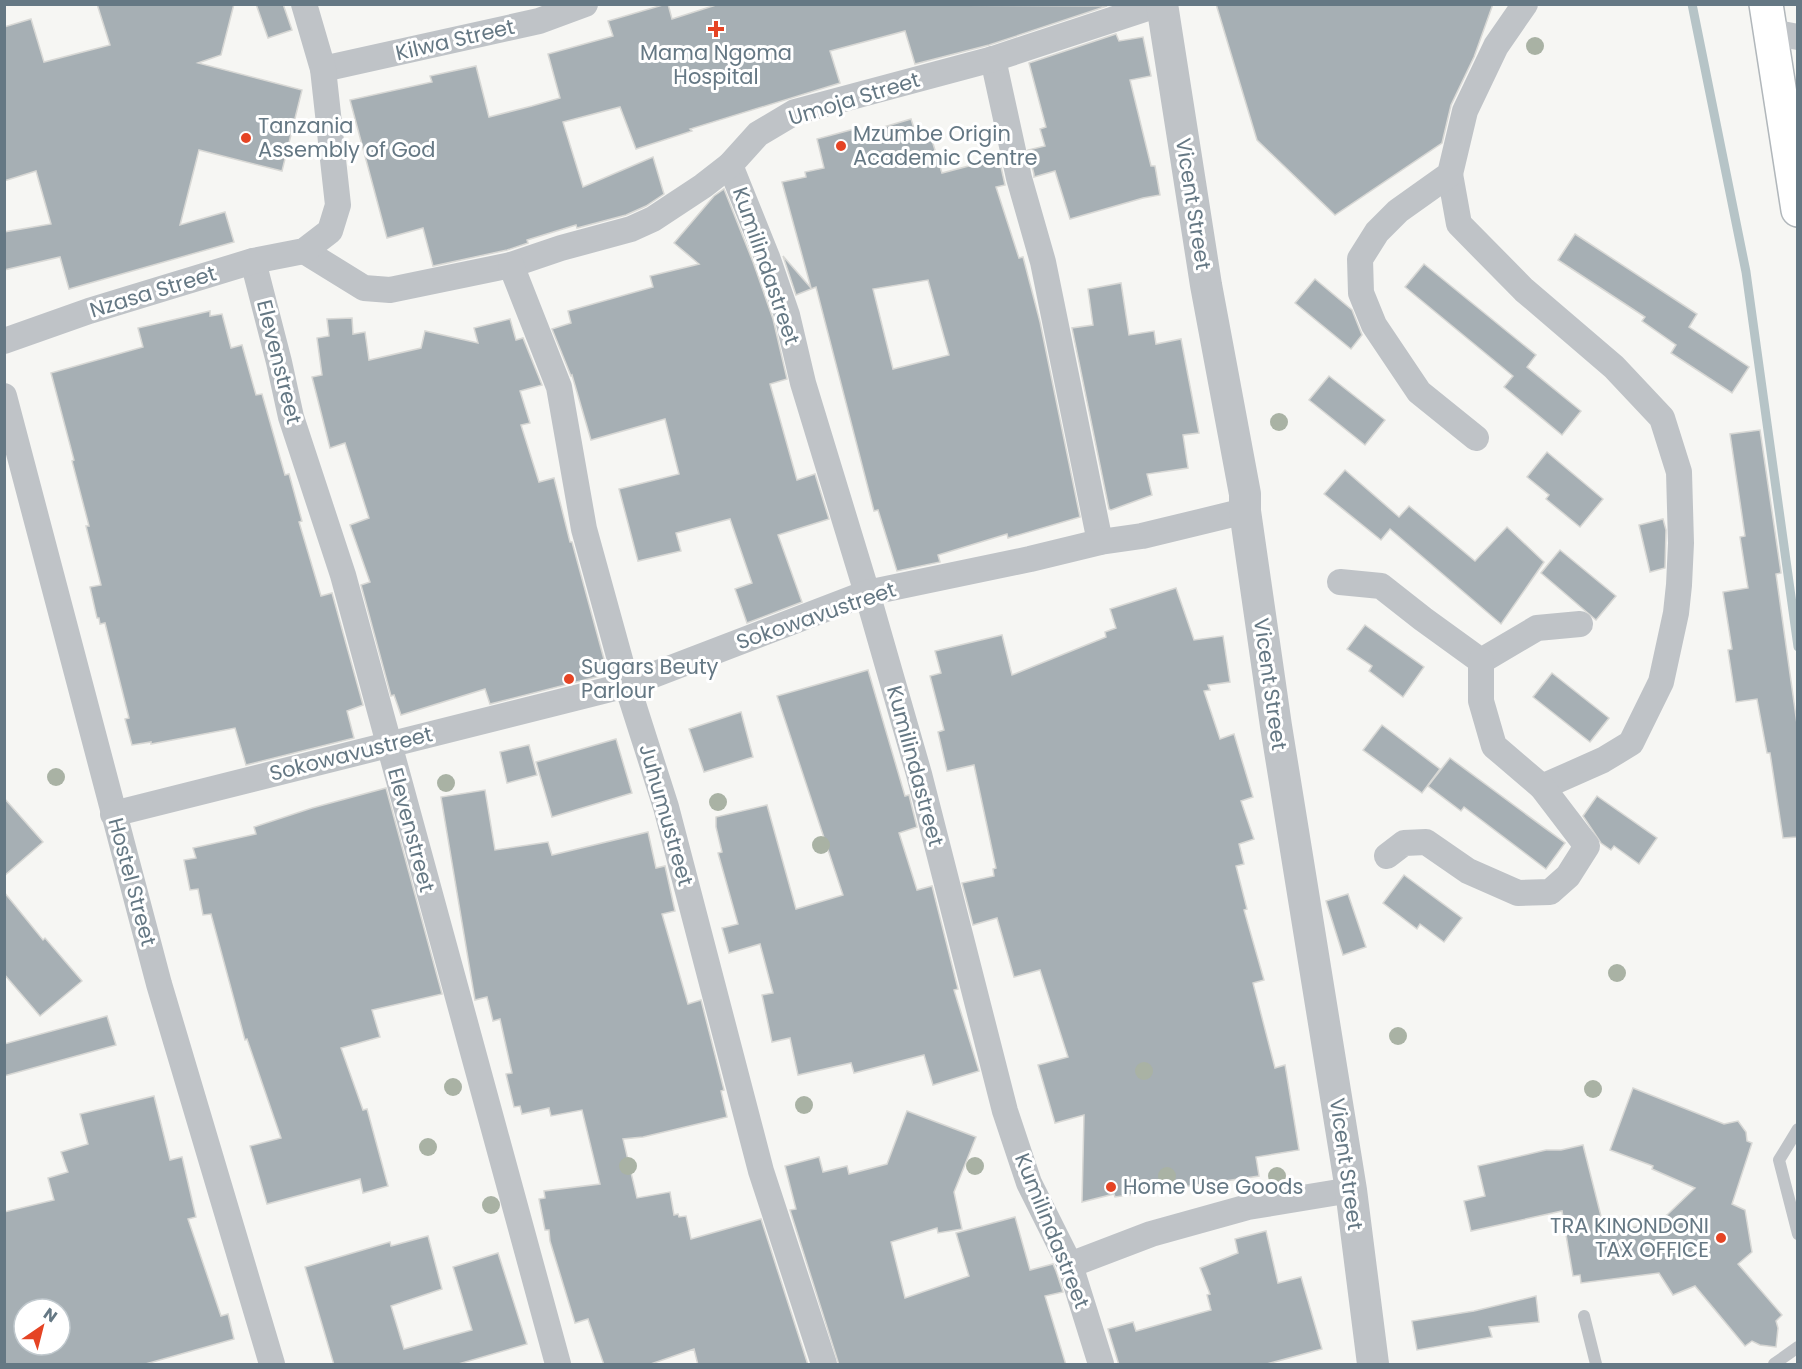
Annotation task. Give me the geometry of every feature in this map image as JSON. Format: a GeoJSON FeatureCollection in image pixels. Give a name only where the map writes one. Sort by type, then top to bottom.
{"type":"FeatureCollection","features":[{"type":"Feature","properties":{"kind":"main road"},"geometry":{"type":"LineString","coordinates":[[1778,24],[1797,210]]}},
{"type":"Feature","properties":{"kind":"street"},"geometry":{"type":"LineString","coordinates":[[304,4],[323,69],[338,205],[330,231],[304,251]]}},
{"type":"Feature","properties":{"kind":"street","name":"Kilwa Street"},"geometry":{"type":"LineString","coordinates":[[323,69],[539,21],[585,4]]}},
{"type":"Feature","properties":{"kind":"street","name":"Umoja Street"},"geometry":{"type":"LineString","coordinates":[[304,251],[363,288],[390,290],[511,266],[561,248],[631,229],[679,202],[730,165],[758,134],[795,112],[993,59],[1161,4]]}},
{"type":"Feature","properties":{"kind":"street","name":"Vicent Street"},"geometry":{"type":"LineString","coordinates":[[1161,4],[1206,285],[1245,494],[1245,511],[1278,738],[1351,1190],[1373,1365]]}},
{"type":"Feature","properties":{"kind":"street"},"geometry":{"type":"LineString","coordinates":[[1525,4],[1496,46],[1465,111],[1450,174],[1459,224],[1524,290],[1614,367],[1662,418],[1678,472],[1681,543],[1676,612],[1660,682],[1630,743],[1603,760],[1542,787]]}},
{"type":"Feature","properties":{"kind":"street"},"geometry":{"type":"LineString","coordinates":[[993,59],[1019,178],[1043,262],[1100,542]]}},
{"type":"Feature","properties":{"kind":"street","name":"Kumilindastreet"},"geometry":{"type":"LineString","coordinates":[[730,165],[767,257],[787,315],[803,383],[919,774],[1005,1111],[1029,1182],[1070,1265],[1101,1365]]}},
{"type":"Feature","properties":{"kind":"street"},"geometry":{"type":"LineString","coordinates":[[1450,174],[1398,210],[1377,232],[1360,259],[1361,293],[1374,325],[1419,392],[1476,438]]}},
{"type":"Feature","properties":{"kind":"street","name":"Nzasa Street"},"geometry":{"type":"LineString","coordinates":[[4,341],[89,311],[253,261],[304,251]]}},
{"type":"Feature","properties":{"kind":"street","name":"Elevenstreet"},"geometry":{"type":"LineString","coordinates":[[253,261],[291,417],[343,575],[558,1365]]}},
{"type":"Feature","properties":{"kind":"street","name":"Juhumustreet"},"geometry":{"type":"LineString","coordinates":[[511,266],[559,387],[584,529],[627,685],[666,807],[761,1171],[824,1365]]}},
{"type":"Feature","properties":{"kind":"street","name":"Hostel Street"},"geometry":{"type":"LineString","coordinates":[[4,396],[159,984],[272,1365]]}},
{"type":"Feature","properties":{"kind":"street","name":"Sokowavustreet"},"geometry":{"type":"LineString","coordinates":[[113,813],[627,685],[867,593],[1100,542],[1142,536],[1245,511]]}},
{"type":"Feature","properties":{"kind":"street"},"geometry":{"type":"LineString","coordinates":[[1340,582],[1381,586],[1481,660]]}},
{"type":"Feature","properties":{"kind":"street"},"geometry":{"type":"LineString","coordinates":[[1481,660],[1537,628],[1580,624]]}},
{"type":"Feature","properties":{"kind":"street"},"geometry":{"type":"LineString","coordinates":[[1386,856],[1404,843],[1426,842],[1468,872],[1518,893],[1550,892],[1568,876],[1587,846],[1542,787],[1494,746],[1481,701],[1481,660]]}},
{"type":"Feature","properties":{"kind":"street"},"geometry":{"type":"LineString","coordinates":[[1070,1265],[1151,1234],[1248,1207],[1351,1190]]}},
{"type":"Feature","properties":{"kind":"lane"},"geometry":{"type":"LineString","coordinates":[[1797,1129],[1779,1160],[1797,1234]]}},
{"type":"Feature","properties":{"kind":"lane"},"geometry":{"type":"LineString","coordinates":[[1584,1316],[1596,1365]]}},
{"type":"Feature","properties":{"kind":"lane"},"geometry":{"type":"LineString","coordinates":[[1774,1365],[1797,1347]]}},
{"type":"Feature","properties":{"kind":"building"},"geometry":{"type":"Polygon","coordinates":[[[97,4],[234,4],[221,55],[198,63],[302,90],[282,171],[199,150],[180,225],[225,212],[234,242],[69,289],[60,257],[4,270],[4,232],[51,224],[36,171],[4,181],[4,27],[31,19],[44,62],[110,45],[97,4]]]}},
{"type":"Feature","properties":{"kind":"building"},"geometry":{"type":"Polygon","coordinates":[[[256,4],[283,4],[292,30],[268,38],[256,4]]]}},
{"type":"Feature","properties":{"kind":"building"},"geometry":{"type":"Polygon","coordinates":[[[668,4],[672,19],[719,4],[1107,6],[989,45],[915,64],[905,31],[830,51],[840,83],[690,129],[692,131],[636,149],[620,107],[563,122],[583,187],[653,157],[664,194],[626,215],[577,228],[576,225],[527,240],[528,243],[507,250],[433,266],[423,228],[387,238],[350,100],[432,82],[430,76],[476,66],[489,117],[560,98],[548,54],[613,36],[608,21],[668,4]]]}},
{"type":"Feature","properties":{"kind":"building"},"geometry":{"type":"Polygon","coordinates":[[[1216,4],[1493,4],[1474,57],[1451,105],[1442,143],[1335,215],[1257,140],[1216,4]]]}},
{"type":"Feature","properties":{"kind":"building"},"geometry":{"type":"Polygon","coordinates":[[[1116,34],[1119,41],[1143,37],[1151,76],[1130,80],[1151,166],[1155,166],[1160,195],[1070,219],[1055,171],[1034,177],[1028,150],[1045,146],[1040,129],[1046,127],[1029,63],[1116,34]]]}},
{"type":"Feature","properties":{"kind":"building"},"geometry":{"type":"Polygon","coordinates":[[[911,119],[918,141],[931,137],[942,173],[999,158],[1005,185],[996,187],[1019,258],[1023,257],[1040,322],[1080,517],[1008,538],[1007,534],[938,555],[940,562],[897,571],[878,510],[874,511],[816,287],[796,295],[783,256],[811,288],[782,182],[806,177],[805,172],[824,168],[817,139],[858,128],[860,134],[911,119]],[[928,280],[873,289],[893,369],[949,355],[928,280]]]}},
{"type":"Feature","properties":{"kind":"building"},"geometry":{"type":"Polygon","coordinates":[[[724,189],[773,319],[787,379],[770,384],[797,480],[815,474],[829,519],[778,535],[802,602],[747,623],[735,589],[752,583],[730,519],[676,533],[681,551],[638,561],[619,489],[679,474],[665,419],[591,440],[572,375],[552,329],[571,323],[568,311],[653,287],[650,276],[699,264],[674,243],[714,196],[724,189]]]}},
{"type":"Feature","properties":{"kind":"building"},"geometry":{"type":"Polygon","coordinates":[[[1575,234],[1697,314],[1689,327],[1749,367],[1732,393],[1671,353],[1676,345],[1642,321],[1645,317],[1558,260],[1575,234]]]}},
{"type":"Feature","properties":{"kind":"building"},"geometry":{"type":"Polygon","coordinates":[[[1424,264],[1536,355],[1527,367],[1581,411],[1562,435],[1504,387],[1513,376],[1405,287],[1424,264]]]}},
{"type":"Feature","properties":{"kind":"building"},"geometry":{"type":"Polygon","coordinates":[[[1315,279],[1352,310],[1362,335],[1351,349],[1295,303],[1315,279]]]}},
{"type":"Feature","properties":{"kind":"building"},"geometry":{"type":"Polygon","coordinates":[[[1121,283],[1129,335],[1154,331],[1156,344],[1181,339],[1199,433],[1183,435],[1188,468],[1147,474],[1152,495],[1111,510],[1072,328],[1093,325],[1088,289],[1121,283]]]}},
{"type":"Feature","properties":{"kind":"building"},"geometry":{"type":"Polygon","coordinates":[[[210,311],[210,316],[222,314],[231,348],[242,345],[256,395],[262,394],[285,475],[289,474],[302,521],[299,522],[321,596],[332,593],[363,705],[347,711],[354,738],[246,765],[235,728],[151,744],[151,742],[132,745],[125,719],[129,718],[105,623],[100,624],[97,618],[90,587],[101,585],[86,526],[89,526],[72,461],[74,460],[51,373],[143,347],[138,328],[210,311]]]}},
{"type":"Feature","properties":{"kind":"building"},"geometry":{"type":"Polygon","coordinates":[[[352,318],[353,334],[365,332],[369,360],[421,348],[425,331],[478,343],[474,328],[510,319],[516,340],[523,338],[542,385],[520,391],[530,423],[521,425],[539,482],[554,478],[608,674],[490,704],[485,689],[401,715],[394,695],[391,696],[361,585],[370,582],[350,525],[369,518],[345,443],[330,448],[312,377],[322,375],[317,338],[329,336],[327,319],[352,318]]]}},
{"type":"Feature","properties":{"kind":"building"},"geometry":{"type":"Polygon","coordinates":[[[1329,376],[1385,420],[1365,445],[1309,400],[1329,376]]]}},
{"type":"Feature","properties":{"kind":"building"},"geometry":{"type":"Polygon","coordinates":[[[1760,430],[1781,573],[1776,574],[1797,724],[1797,837],[1783,838],[1770,753],[1767,753],[1757,699],[1736,702],[1728,650],[1732,649],[1723,592],[1748,588],[1740,537],[1745,536],[1730,434],[1760,430]]]}},
{"type":"Feature","properties":{"kind":"building"},"geometry":{"type":"Polygon","coordinates":[[[1547,452],[1603,499],[1580,527],[1546,499],[1549,495],[1527,477],[1547,452]]]}},
{"type":"Feature","properties":{"kind":"building"},"geometry":{"type":"Polygon","coordinates":[[[1345,470],[1399,517],[1409,506],[1475,561],[1507,527],[1544,562],[1501,624],[1390,529],[1381,540],[1324,494],[1345,470]]]}},
{"type":"Feature","properties":{"kind":"building"},"geometry":{"type":"Polygon","coordinates":[[[1663,519],[1666,530],[1665,568],[1650,572],[1639,525],[1663,519]]]}},
{"type":"Feature","properties":{"kind":"building"},"geometry":{"type":"Polygon","coordinates":[[[1560,550],[1616,596],[1596,620],[1541,573],[1560,550]]]}},
{"type":"Feature","properties":{"kind":"building"},"geometry":{"type":"Polygon","coordinates":[[[1176,588],[1194,640],[1223,636],[1230,682],[1208,685],[1210,690],[1204,691],[1220,739],[1234,734],[1253,797],[1241,801],[1254,839],[1239,844],[1244,864],[1236,866],[1247,909],[1244,910],[1264,980],[1253,983],[1275,1068],[1285,1065],[1299,1150],[1256,1157],[1259,1176],[1115,1197],[1114,1194],[1082,1202],[1084,1115],[1055,1123],[1038,1065],[1068,1057],[1040,970],[1014,977],[997,918],[973,925],[962,883],[994,876],[993,869],[996,868],[974,765],[947,771],[938,732],[944,730],[930,676],[941,673],[935,651],[1002,635],[1012,675],[1106,637],[1105,632],[1116,628],[1110,609],[1176,588]]]}},
{"type":"Feature","properties":{"kind":"building"},"geometry":{"type":"Polygon","coordinates":[[[1365,625],[1424,667],[1403,697],[1369,671],[1372,666],[1347,649],[1365,625]]]}},
{"type":"Feature","properties":{"kind":"building"},"geometry":{"type":"Polygon","coordinates":[[[868,670],[905,796],[909,795],[917,827],[899,833],[917,890],[932,886],[958,989],[954,990],[979,1071],[933,1085],[924,1055],[854,1073],[851,1063],[798,1075],[790,1038],[772,1042],[762,995],[773,993],[760,944],[729,953],[722,928],[738,924],[718,853],[722,852],[716,817],[767,805],[796,909],[843,895],[777,696],[868,670]]]}},
{"type":"Feature","properties":{"kind":"building"},"geometry":{"type":"Polygon","coordinates":[[[1552,673],[1609,718],[1590,742],[1533,697],[1552,673]]]}},
{"type":"Feature","properties":{"kind":"building"},"geometry":{"type":"Polygon","coordinates":[[[741,712],[753,757],[704,772],[689,729],[741,712]]]}},
{"type":"Feature","properties":{"kind":"building"},"geometry":{"type":"Polygon","coordinates":[[[1382,725],[1440,769],[1422,793],[1363,750],[1382,725]]]}},
{"type":"Feature","properties":{"kind":"building"},"geometry":{"type":"Polygon","coordinates":[[[616,739],[632,793],[552,817],[536,762],[616,739]]]}},
{"type":"Feature","properties":{"kind":"building"},"geometry":{"type":"Polygon","coordinates":[[[529,745],[537,775],[507,783],[500,752],[529,745]]]}},
{"type":"Feature","properties":{"kind":"building"},"geometry":{"type":"Polygon","coordinates":[[[1450,758],[1565,843],[1546,869],[1464,807],[1461,811],[1428,786],[1450,758]]]}},
{"type":"Feature","properties":{"kind":"building"},"geometry":{"type":"Polygon","coordinates":[[[386,788],[442,994],[372,1010],[380,1037],[341,1048],[363,1110],[367,1109],[388,1186],[363,1193],[360,1179],[267,1204],[250,1146],[281,1138],[247,1039],[245,1040],[211,914],[203,915],[198,889],[190,890],[184,860],[196,858],[193,848],[256,834],[254,827],[386,788]]]}},
{"type":"Feature","properties":{"kind":"building"},"geometry":{"type":"Polygon","coordinates":[[[485,790],[495,850],[548,842],[552,855],[648,832],[656,868],[665,866],[675,911],[662,914],[688,1004],[701,1000],[724,1090],[721,1091],[727,1117],[643,1137],[623,1139],[637,1198],[670,1192],[674,1215],[686,1216],[691,1239],[761,1219],[808,1365],[698,1365],[694,1349],[648,1365],[604,1365],[588,1319],[575,1323],[550,1241],[549,1230],[545,1230],[539,1199],[545,1198],[544,1191],[600,1184],[582,1110],[551,1116],[549,1108],[522,1114],[520,1106],[514,1107],[506,1074],[512,1073],[500,1019],[493,1021],[487,997],[475,1000],[441,797],[485,790]]]}},
{"type":"Feature","properties":{"kind":"building"},"geometry":{"type":"Polygon","coordinates":[[[1597,796],[1657,838],[1639,864],[1614,846],[1611,850],[1601,843],[1583,816],[1597,796]]]}},
{"type":"Feature","properties":{"kind":"building"},"geometry":{"type":"Polygon","coordinates":[[[4,798],[43,842],[4,876],[4,798]]]}},
{"type":"Feature","properties":{"kind":"building"},"geometry":{"type":"Polygon","coordinates":[[[1404,875],[1462,918],[1444,942],[1420,924],[1417,929],[1383,903],[1404,875]]]}},
{"type":"Feature","properties":{"kind":"building"},"geometry":{"type":"Polygon","coordinates":[[[4,892],[43,940],[45,938],[82,981],[40,1016],[4,974],[4,892]]]}},
{"type":"Feature","properties":{"kind":"building"},"geometry":{"type":"Polygon","coordinates":[[[1348,894],[1366,947],[1343,955],[1326,901],[1348,894]]]}},
{"type":"Feature","properties":{"kind":"building"},"geometry":{"type":"Polygon","coordinates":[[[107,1016],[116,1045],[4,1076],[4,1044],[107,1016]]]}},
{"type":"Feature","properties":{"kind":"building"},"geometry":{"type":"Polygon","coordinates":[[[1633,1088],[1724,1124],[1738,1121],[1746,1132],[1747,1141],[1752,1143],[1732,1204],[1745,1210],[1752,1252],[1738,1264],[1782,1315],[1776,1321],[1778,1328],[1776,1347],[1760,1345],[1752,1341],[1745,1346],[1695,1286],[1673,1295],[1659,1273],[1581,1283],[1580,1275],[1573,1276],[1562,1211],[1471,1231],[1464,1201],[1485,1196],[1478,1166],[1546,1150],[1561,1150],[1583,1145],[1605,1232],[1654,1223],[1667,1215],[1695,1188],[1652,1169],[1653,1166],[1610,1150],[1633,1088]]]}},
{"type":"Feature","properties":{"kind":"building"},"geometry":{"type":"Polygon","coordinates":[[[154,1096],[170,1160],[182,1157],[196,1217],[188,1219],[221,1316],[228,1314],[234,1339],[142,1365],[4,1365],[4,1212],[54,1200],[48,1178],[68,1172],[61,1152],[88,1144],[80,1114],[154,1096]]]}},
{"type":"Feature","properties":{"kind":"building"},"geometry":{"type":"Polygon","coordinates":[[[907,1111],[976,1137],[954,1192],[962,1229],[938,1233],[937,1228],[891,1242],[905,1298],[969,1276],[956,1233],[1015,1217],[1030,1270],[1053,1264],[1056,1271],[1063,1292],[1045,1296],[1066,1365],[839,1365],[790,1210],[796,1209],[785,1166],[819,1157],[823,1172],[847,1166],[849,1174],[887,1164],[907,1111]]]}},
{"type":"Feature","properties":{"kind":"building"},"geometry":{"type":"Polygon","coordinates":[[[1266,1231],[1278,1283],[1301,1277],[1322,1349],[1263,1365],[1119,1365],[1108,1329],[1133,1322],[1136,1331],[1211,1310],[1207,1295],[1210,1294],[1200,1268],[1238,1253],[1235,1239],[1266,1231]]]}},
{"type":"Feature","properties":{"kind":"building"},"geometry":{"type":"Polygon","coordinates":[[[428,1236],[442,1289],[391,1306],[404,1349],[472,1330],[453,1267],[498,1253],[527,1344],[455,1365],[334,1365],[305,1267],[390,1242],[391,1246],[428,1236]]]}},
{"type":"Feature","properties":{"kind":"building"},"geometry":{"type":"Polygon","coordinates":[[[1536,1296],[1539,1322],[1489,1327],[1492,1337],[1417,1350],[1412,1321],[1474,1311],[1536,1296]]]}},
{"type":"Feature","properties":{"kind":"waterway"},"geometry":{"type":"LineString","coordinates":[[1692,4],[1746,272],[1798,647]]}},
{"type":"Feature","properties":{"kind":"place","name":"Mama Ngoma Hospital"},"geometry":{"type":"Point","coordinates":[716,29]}},
{"type":"Feature","properties":{"kind":"place","name":"Tanzania Assembly of God"},"geometry":{"type":"Point","coordinates":[246,138]}},
{"type":"Feature","properties":{"kind":"place","name":"Mzumbe Origin Academic Centre"},"geometry":{"type":"Point","coordinates":[841,146]}},
{"type":"Feature","properties":{"kind":"place","name":"Sugars Beuty Parlour"},"geometry":{"type":"Point","coordinates":[569,679]}},
{"type":"Feature","properties":{"kind":"place","name":"Home Use Goods"},"geometry":{"type":"Point","coordinates":[1111,1187]}},
{"type":"Feature","properties":{"kind":"place","name":"TRA KINONDONI TAX OFFICE"},"geometry":{"type":"Point","coordinates":[1721,1238]}}]}
